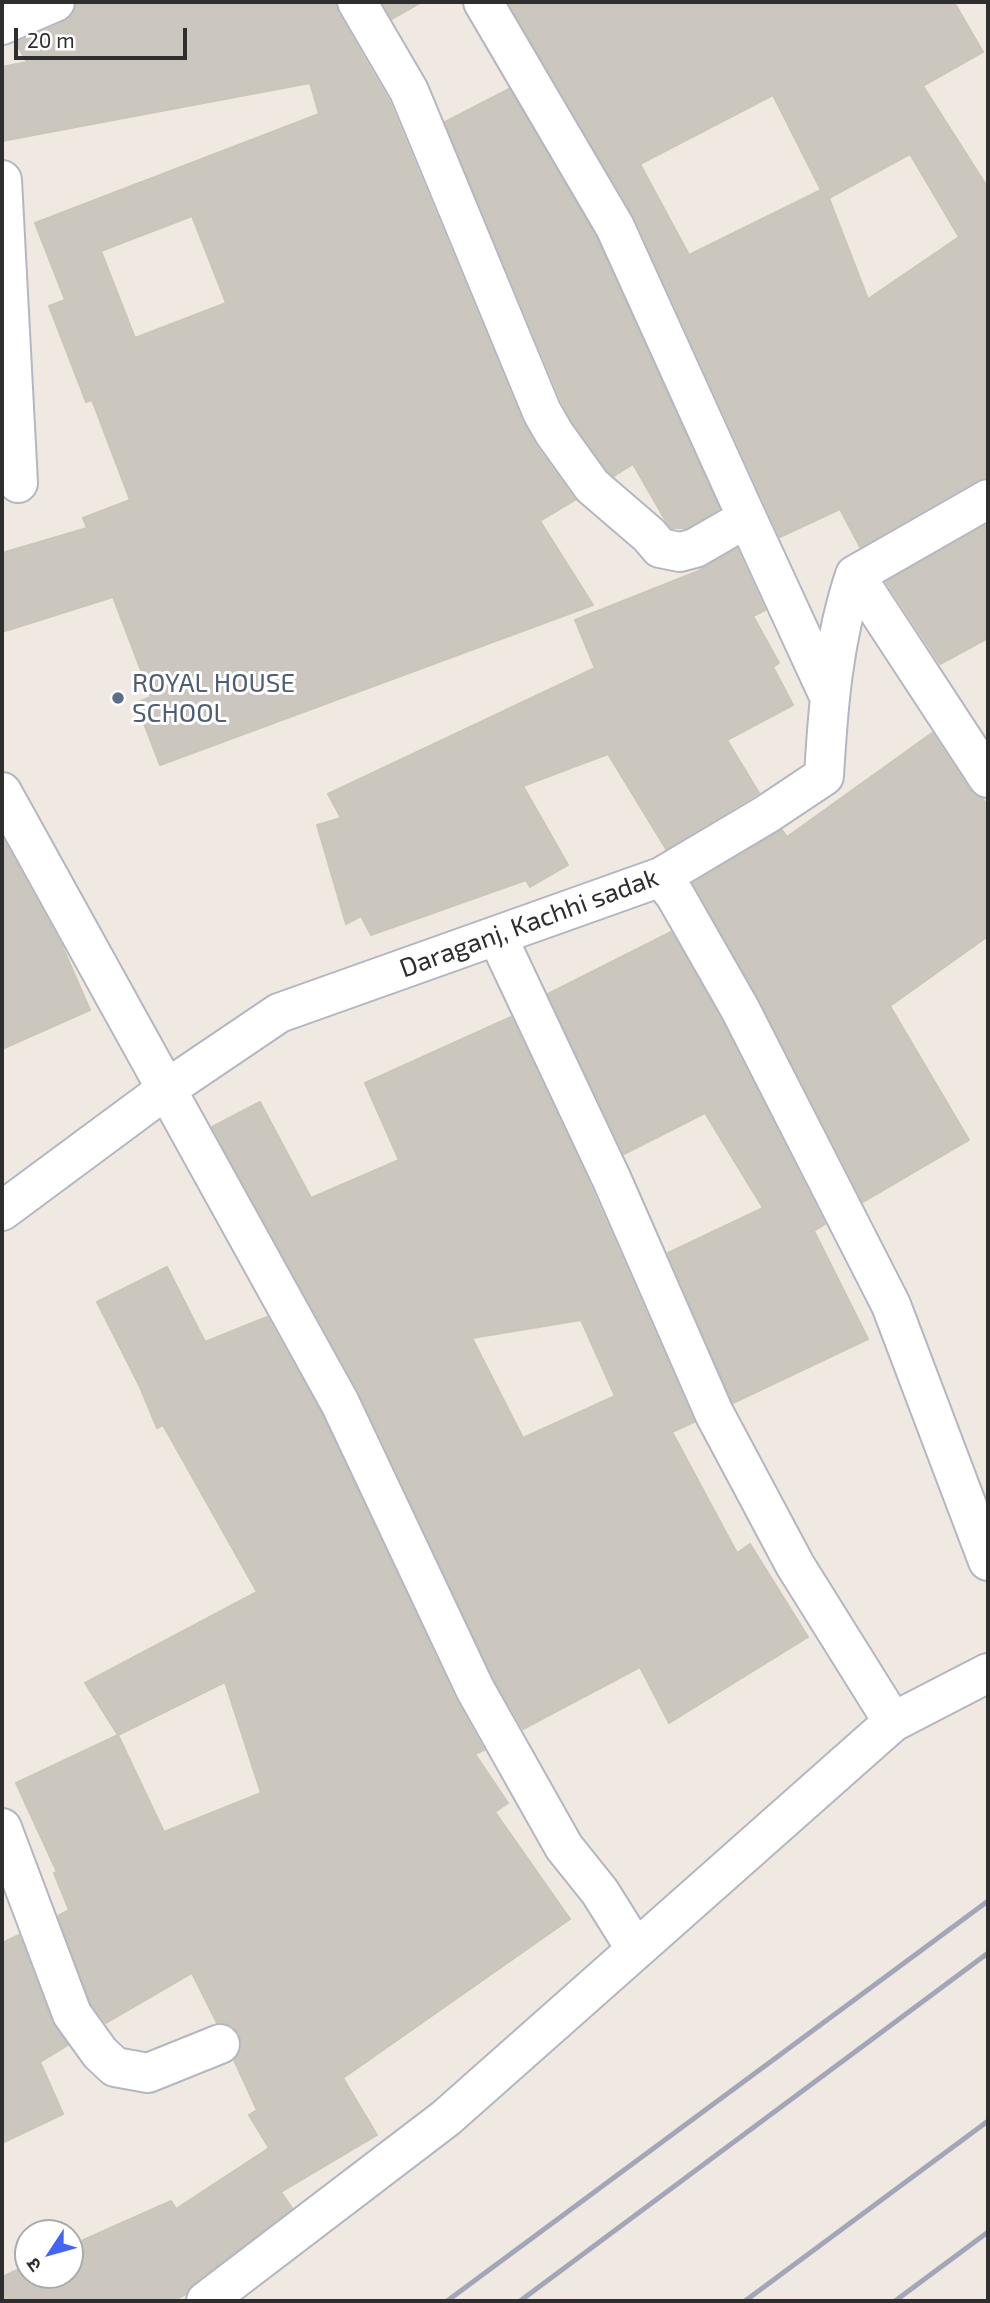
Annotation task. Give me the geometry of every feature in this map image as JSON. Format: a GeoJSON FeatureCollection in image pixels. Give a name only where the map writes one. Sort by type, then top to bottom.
{"type":"FeatureCollection","features":[{"type":"Feature","properties":{"kind":"street"},"geometry":{"type":"LineString","coordinates":[[2,25],[55,2]]}},
{"type":"Feature","properties":{"kind":"street"},"geometry":{"type":"LineString","coordinates":[[357,2],[410,91],[542,412],[592,486],[649,535],[660,548],[680,552],[695,548],[747,518]]}},
{"type":"Feature","properties":{"kind":"street"},"geometry":{"type":"LineString","coordinates":[[482,2],[615,227],[829,696]]}},
{"type":"Feature","properties":{"kind":"street"},"geometry":{"type":"LineString","coordinates":[[2,180],[18,483]]}},
{"type":"Feature","properties":{"kind":"street"},"geometry":{"type":"LineString","coordinates":[[988,499],[855,575],[988,778]]}},
{"type":"Feature","properties":{"kind":"street","name":"Daraganj, Kachhi sadak"},"geometry":{"type":"LineString","coordinates":[[2,1211],[167,1088],[279,1013],[662,877],[768,814],[824,776],[829,696],[842,612],[855,575]]}},
{"type":"Feature","properties":{"kind":"street"},"geometry":{"type":"LineString","coordinates":[[2,792],[341,1403],[475,1689],[564,1846],[600,1892],[635,1948]]}},
{"type":"Feature","properties":{"kind":"street"},"geometry":{"type":"LineString","coordinates":[[662,877],[740,1009],[891,1305],[988,1561]]}},
{"type":"Feature","properties":{"kind":"street"},"geometry":{"type":"LineString","coordinates":[[497,936],[612,1180],[714,1413],[795,1565],[892,1722]]}},
{"type":"Feature","properties":{"kind":"street"},"geometry":{"type":"LineString","coordinates":[[206,2301],[446,2118],[892,1722],[988,1673]]}},
{"type":"Feature","properties":{"kind":"street"},"geometry":{"type":"LineString","coordinates":[[2,1828],[72,2014],[100,2053],[115,2067],[148,2074],[220,2044]]}},
{"type":"Feature","properties":{"kind":"building"},"geometry":{"type":"Polygon","coordinates":[[[76,2],[335,2],[338,13],[389,101],[522,421],[536,446],[575,500],[540,521],[593,605],[160,765],[136,703],[151,697],[113,597],[2,632],[2,553],[87,528],[83,518],[130,500],[92,400],[86,402],[49,306],[65,300],[35,223],[319,114],[310,83],[2,141],[2,67],[27,62],[16,43],[64,22],[73,14],[76,2]],[[192,216],[101,251],[135,338],[226,303],[192,216]]]}},
{"type":"Feature","properties":{"kind":"building"},"geometry":{"type":"Polygon","coordinates":[[[382,2],[422,2],[392,19],[382,2]]]}},
{"type":"Feature","properties":{"kind":"building"},"geometry":{"type":"Polygon","coordinates":[[[508,2],[954,2],[983,52],[923,86],[988,188],[988,477],[977,480],[860,547],[840,509],[780,537],[635,218],[508,2]],[[773,95],[640,164],[689,255],[821,190],[773,95]],[[910,154],[829,198],[868,299],[959,237],[910,154]]]}},
{"type":"Feature","properties":{"kind":"building"},"geometry":{"type":"Polygon","coordinates":[[[509,89],[596,237],[719,509],[687,528],[672,528],[667,523],[633,464],[614,476],[608,471],[572,421],[445,122],[509,89]]]}},
{"type":"Feature","properties":{"kind":"building"},"geometry":{"type":"Polygon","coordinates":[[[988,524],[988,638],[940,664],[886,582],[988,524]]]}},
{"type":"Feature","properties":{"kind":"building"},"geometry":{"type":"Polygon","coordinates":[[[737,549],[765,610],[753,616],[779,663],[773,667],[793,705],[727,740],[759,793],[666,849],[608,754],[523,786],[568,865],[530,887],[526,880],[371,935],[361,916],[346,924],[317,825],[341,818],[328,794],[595,668],[575,620],[696,572],[737,549]]]}},
{"type":"Feature","properties":{"kind":"building"},"geometry":{"type":"Polygon","coordinates":[[[932,733],[970,790],[988,806],[988,936],[890,1006],[969,1140],[863,1202],[759,999],[693,883],[782,830],[787,837],[932,733]]]}},
{"type":"Feature","properties":{"kind":"building"},"geometry":{"type":"Polygon","coordinates":[[[2,837],[62,946],[90,1010],[2,1049],[2,837]]]}},
{"type":"Feature","properties":{"kind":"building"},"geometry":{"type":"Polygon","coordinates":[[[671,932],[721,1019],[825,1224],[814,1231],[868,1339],[733,1403],[668,1253],[763,1208],[705,1113],[624,1154],[548,994],[671,932]]]}},
{"type":"Feature","properties":{"kind":"building"},"geometry":{"type":"Polygon","coordinates":[[[511,1017],[585,1174],[694,1422],[672,1432],[737,1553],[750,1544],[808,1637],[669,1723],[640,1667],[523,1729],[494,1679],[359,1392],[212,1127],[260,1102],[311,1198],[399,1160],[365,1083],[511,1017]],[[581,1320],[472,1338],[523,1438],[615,1396],[581,1320]]]}},
{"type":"Feature","properties":{"kind":"building"},"geometry":{"type":"Polygon","coordinates":[[[167,1267],[205,1342],[267,1317],[321,1413],[455,1698],[484,1750],[475,1754],[508,1803],[495,1812],[570,1919],[343,2078],[377,2135],[281,2192],[292,2208],[193,2284],[186,2294],[174,2301],[2,2301],[2,2277],[14,2271],[14,2289],[84,2289],[84,2240],[171,2201],[176,2209],[269,2148],[249,2115],[257,2110],[234,2060],[241,2048],[240,2035],[233,2026],[217,2023],[192,1973],[106,2023],[91,2004],[58,1916],[69,1910],[54,1873],[57,1872],[16,1783],[118,1735],[85,1683],[257,1592],[163,1425],[157,1428],[140,1387],[97,1302],[167,1267]],[[225,1682],[118,1735],[164,1832],[261,1793],[225,1682]]]}},
{"type":"Feature","properties":{"kind":"building"},"geometry":{"type":"Polygon","coordinates":[[[19,1935],[52,2022],[68,2045],[40,2062],[63,2114],[2,2143],[2,1943],[19,1935]]]}},
{"type":"Feature","properties":{"kind":"railway"},"geometry":{"type":"LineString","coordinates":[[447,2301],[988,1901]]}},
{"type":"Feature","properties":{"kind":"railway"},"geometry":{"type":"LineString","coordinates":[[520,2301],[988,1953]]}},
{"type":"Feature","properties":{"kind":"railway"},"geometry":{"type":"LineString","coordinates":[[745,2301],[988,2121]]}},
{"type":"Feature","properties":{"kind":"railway"},"geometry":{"type":"LineString","coordinates":[[895,2301],[988,2232]]}},
{"type":"Feature","properties":{"kind":"place","name":"ROYAL HOUSE SCHOOL"},"geometry":{"type":"Point","coordinates":[118,698]}}]}
